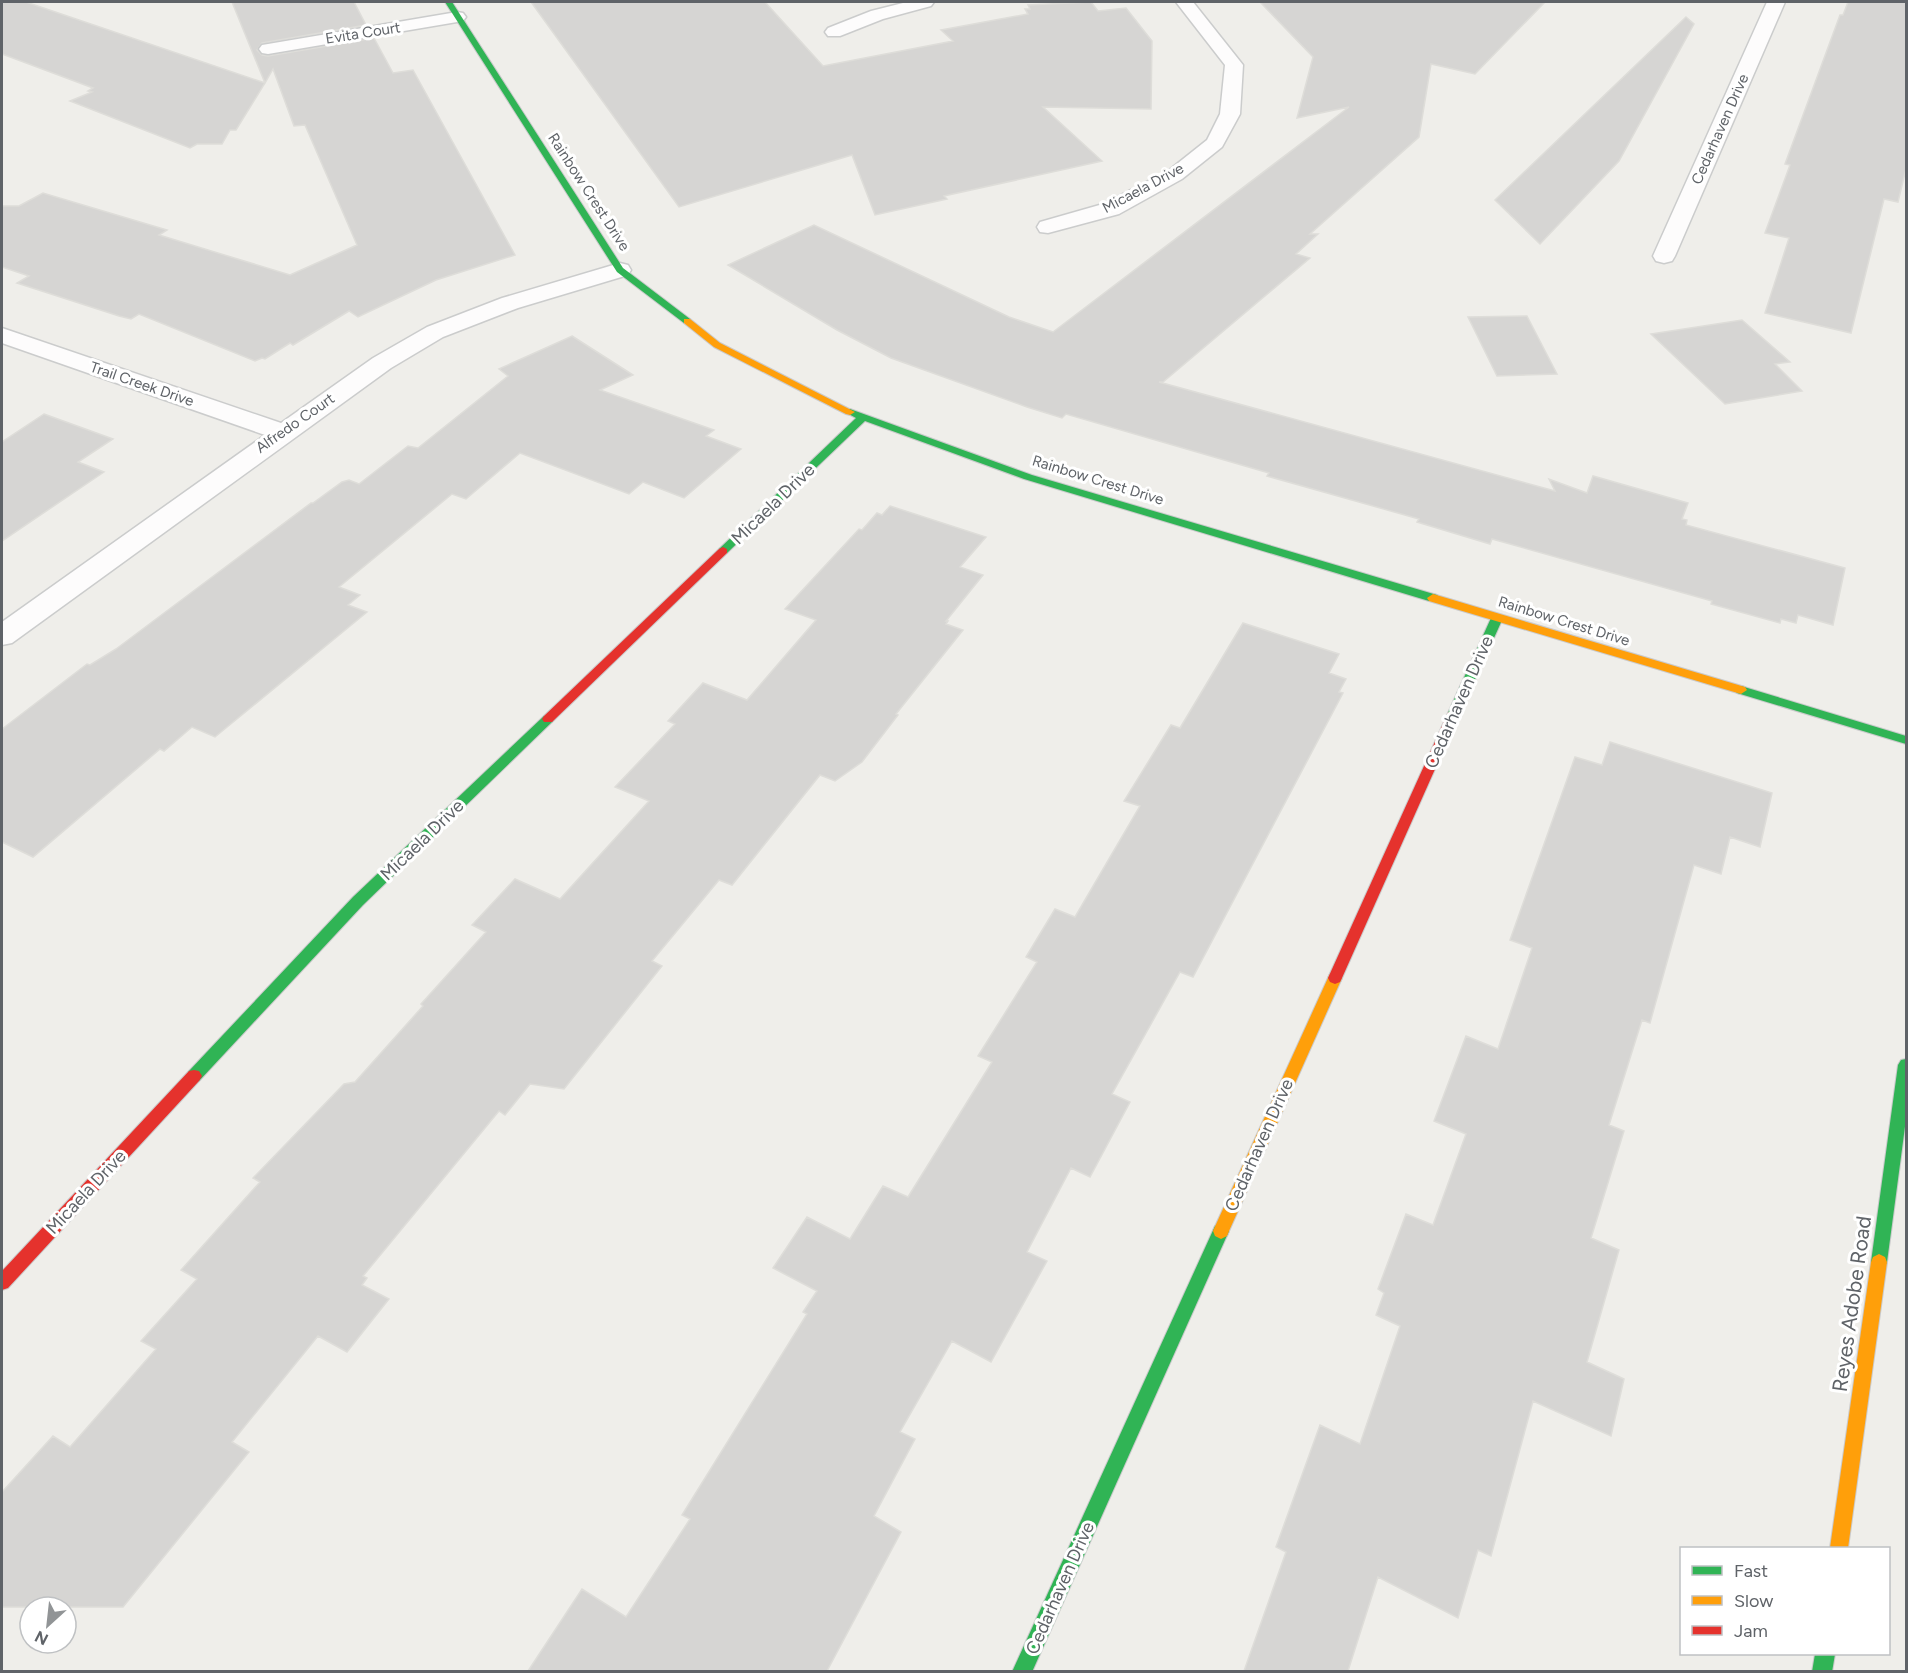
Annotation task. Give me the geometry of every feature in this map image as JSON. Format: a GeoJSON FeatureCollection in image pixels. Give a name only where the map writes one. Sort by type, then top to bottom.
{"type":"FeatureCollection","features":[{"type":"Feature","properties":{"kind":"street","name":"Rainbow Crest Drive"},"geometry":{"type":"LineString","coordinates":[[448,2],[620,270],[717,345],[862,418],[1028,477],[1906,740]]}},
{"type":"Feature","properties":{"kind":"street"},"geometry":{"type":"LineString","coordinates":[[834,32],[877,15],[925,2]]}},
{"type":"Feature","properties":{"kind":"street","name":"Micaela Drive"},"geometry":{"type":"LineString","coordinates":[[1048,227],[1112,209],[1175,175],[1215,143],[1230,114],[1234,65],[1184,2]]}},
{"type":"Feature","properties":{"kind":"street","name":"Cedarhaven Drive"},"geometry":{"type":"LineString","coordinates":[[1664,256],[1776,2]]}},
{"type":"Feature","properties":{"kind":"street","name":"Evita Court"},"geometry":{"type":"LineString","coordinates":[[268,49],[457,17]]}},
{"type":"Feature","properties":{"kind":"street","name":"Alfredo Court"},"geometry":{"type":"LineString","coordinates":[[2,636],[282,432],[382,363],[435,332],[510,303],[620,270]]}},
{"type":"Feature","properties":{"kind":"street","name":"Trail Creek Drive"},"geometry":{"type":"LineString","coordinates":[[2,335],[282,432]]}},
{"type":"Feature","properties":{"kind":"street","name":"Micaela Drive"},"geometry":{"type":"LineString","coordinates":[[2,1282],[357,902],[862,418]]}},
{"type":"Feature","properties":{"kind":"street","name":"Cedarhaven Drive"},"geometry":{"type":"LineString","coordinates":[[1022,1671],[1497,618]]}},
{"type":"Feature","properties":{"kind":"street","name":"Reyes Adobe Road"},"geometry":{"type":"LineString","coordinates":[[1839,1547],[1906,1065]]}},
{"type":"Feature","properties":{"kind":"street"},"geometry":{"type":"LineString","coordinates":[[1822,1671],[1825,1655]]}},
{"type":"Feature","properties":{"kind":"building"},"geometry":{"type":"Polygon","coordinates":[[[2,2],[26,2],[265,83],[236,130],[230,130],[222,144],[197,144],[190,148],[70,101],[92,92],[88,91],[93,88],[2,54],[2,2]]]}},
{"type":"Feature","properties":{"kind":"building"},"geometry":{"type":"Polygon","coordinates":[[[232,2],[354,2],[366,25],[262,43],[257,50],[262,55],[268,56],[374,38],[393,73],[413,70],[515,255],[436,280],[358,317],[349,311],[293,345],[290,343],[265,359],[255,361],[139,314],[131,319],[119,316],[17,283],[29,276],[2,267],[2,206],[19,206],[43,193],[167,230],[159,235],[290,275],[357,245],[305,125],[294,126],[273,69],[265,83],[232,2]]]}},
{"type":"Feature","properties":{"kind":"building"},"geometry":{"type":"Polygon","coordinates":[[[531,2],[765,2],[823,66],[953,41],[941,30],[1028,14],[1025,9],[1030,9],[1028,5],[1091,2],[1098,11],[1126,8],[1152,41],[1151,109],[1043,107],[1102,161],[944,196],[947,199],[875,215],[852,155],[679,207],[531,2]]]}},
{"type":"Feature","properties":{"kind":"building"},"geometry":{"type":"Polygon","coordinates":[[[1260,2],[1545,2],[1475,74],[1431,64],[1419,137],[1310,234],[1318,234],[1296,254],[1310,258],[1163,382],[1159,382],[1555,491],[1549,479],[1587,493],[1593,476],[1688,503],[1682,519],[1687,520],[1686,525],[1845,568],[1833,625],[1798,615],[1796,623],[1781,619],[1780,623],[1711,604],[1712,601],[1492,539],[1490,544],[1417,522],[1419,519],[1267,476],[1269,473],[1066,414],[1062,418],[1027,407],[891,358],[837,330],[728,265],[814,225],[1009,317],[1053,332],[1349,107],[1297,118],[1313,57],[1260,2]]]}},
{"type":"Feature","properties":{"kind":"building"},"geometry":{"type":"Polygon","coordinates":[[[1848,2],[1906,2],[1906,169],[1898,202],[1884,199],[1851,333],[1765,313],[1789,238],[1765,233],[1790,165],[1785,164],[1840,15],[1843,15],[1848,2]]]}},
{"type":"Feature","properties":{"kind":"building"},"geometry":{"type":"Polygon","coordinates":[[[1686,17],[1694,24],[1619,161],[1540,244],[1495,200],[1686,17]]]}},
{"type":"Feature","properties":{"kind":"building"},"geometry":{"type":"Polygon","coordinates":[[[1527,316],[1557,374],[1497,376],[1468,317],[1527,316]]]}},
{"type":"Feature","properties":{"kind":"building"},"geometry":{"type":"Polygon","coordinates":[[[1742,320],[1790,362],[1775,364],[1802,391],[1725,404],[1651,334],[1742,320]]]}},
{"type":"Feature","properties":{"kind":"building"},"geometry":{"type":"Polygon","coordinates":[[[572,336],[633,375],[600,390],[714,430],[706,436],[741,449],[684,498],[643,482],[629,494],[520,453],[466,499],[452,494],[339,587],[360,595],[348,605],[367,612],[215,737],[192,727],[164,751],[160,749],[33,857],[2,842],[2,729],[87,664],[90,665],[116,649],[342,482],[349,480],[359,484],[408,446],[418,448],[508,376],[499,369],[572,336]]]}},
{"type":"Feature","properties":{"kind":"building"},"geometry":{"type":"Polygon","coordinates":[[[44,414],[113,439],[78,462],[104,472],[2,541],[2,442],[44,414]]]}},
{"type":"Feature","properties":{"kind":"building"},"geometry":{"type":"Polygon","coordinates":[[[890,506],[986,537],[960,567],[983,575],[946,621],[948,621],[946,624],[963,630],[896,714],[898,715],[862,762],[835,781],[820,775],[732,885],[719,880],[652,961],[662,966],[564,1089],[530,1084],[505,1115],[499,1111],[363,1276],[367,1278],[362,1285],[389,1299],[347,1352],[318,1336],[232,1442],[249,1452],[123,1607],[78,1607],[78,1595],[18,1595],[18,1607],[2,1607],[2,1492],[53,1436],[70,1447],[156,1349],[141,1341],[197,1279],[181,1270],[260,1182],[253,1178],[344,1084],[355,1082],[423,1006],[421,1004],[486,932],[472,925],[515,879],[560,899],[649,801],[615,787],[675,724],[668,721],[703,683],[747,700],[816,620],[785,609],[859,529],[862,530],[877,513],[882,515],[890,506]]]}},
{"type":"Feature","properties":{"kind":"building"},"geometry":{"type":"Polygon","coordinates":[[[1243,623],[1339,654],[1329,673],[1346,679],[1339,692],[1343,693],[1193,977],[1180,972],[1112,1094],[1130,1102],[1090,1177],[1071,1168],[1027,1252],[1047,1261],[991,1362],[952,1341],[900,1432],[915,1439],[874,1516],[901,1532],[827,1671],[528,1671],[582,1589],[626,1617],[690,1519],[682,1515],[807,1314],[803,1312],[817,1291],[773,1268],[807,1217],[850,1239],[883,1186],[908,1197],[992,1062],[978,1056],[1037,962],[1026,957],[1055,909],[1075,917],[1140,806],[1124,801],[1171,725],[1180,728],[1243,623]]]}},
{"type":"Feature","properties":{"kind":"building"},"geometry":{"type":"Polygon","coordinates":[[[1610,742],[1772,793],[1760,847],[1730,837],[1721,874],[1694,865],[1650,1023],[1642,1020],[1609,1125],[1624,1131],[1591,1238],[1619,1250],[1587,1362],[1624,1379],[1611,1436],[1533,1401],[1491,1556],[1478,1550],[1458,1618],[1378,1577],[1348,1671],[1244,1671],[1286,1552],[1276,1547],[1320,1425],[1360,1444],[1400,1326],[1376,1315],[1384,1293],[1378,1289],[1406,1214],[1433,1225],[1466,1134],[1434,1121],[1466,1036],[1498,1049],[1532,948],[1510,940],[1575,757],[1602,765],[1610,742]]]}},
{"type":"Feature","properties":{"kind":"traffic: fast"},"geometry":{"type":"LineString","coordinates":[[448,2],[620,270],[687,321]]}},
{"type":"Feature","properties":{"kind":"traffic: fast"},"geometry":{"type":"LineString","coordinates":[[850,412],[1028,477],[1433,598]]}},
{"type":"Feature","properties":{"kind":"traffic: fast"},"geometry":{"type":"LineString","coordinates":[[723,551],[862,418]]}},
{"type":"Feature","properties":{"kind":"traffic: fast"},"geometry":{"type":"LineString","coordinates":[[1454,713],[1497,618]]}},
{"type":"Feature","properties":{"kind":"traffic: fast"},"geometry":{"type":"LineString","coordinates":[[1741,690],[1906,740]]}},
{"type":"Feature","properties":{"kind":"traffic: fast"},"geometry":{"type":"LineString","coordinates":[[194,1076],[358,901],[548,719]]}},
{"type":"Feature","properties":{"kind":"traffic: fast"},"geometry":{"type":"LineString","coordinates":[[1879,1262],[1906,1065]]}},
{"type":"Feature","properties":{"kind":"traffic: fast"},"geometry":{"type":"LineString","coordinates":[[1022,1672],[1221,1231]]}},
{"type":"Feature","properties":{"kind":"traffic: fast"},"geometry":{"type":"LineString","coordinates":[[1822,1672],[1825,1655]]}},
{"type":"Feature","properties":{"kind":"traffic: slow"},"geometry":{"type":"LineString","coordinates":[[687,321],[717,345],[850,412]]}},
{"type":"Feature","properties":{"kind":"traffic: slow"},"geometry":{"type":"LineString","coordinates":[[1433,598],[1741,690]]}},
{"type":"Feature","properties":{"kind":"traffic: slow"},"geometry":{"type":"LineString","coordinates":[[1221,1231],[1335,978]]}},
{"type":"Feature","properties":{"kind":"traffic: slow"},"geometry":{"type":"LineString","coordinates":[[1839,1547],[1879,1262]]}},
{"type":"Feature","properties":{"kind":"traffic: jam"},"geometry":{"type":"LineString","coordinates":[[548,719],[723,551]]}},
{"type":"Feature","properties":{"kind":"traffic: jam"},"geometry":{"type":"LineString","coordinates":[[1335,978],[1454,713]]}},
{"type":"Feature","properties":{"kind":"traffic: jam"},"geometry":{"type":"LineString","coordinates":[[2,1282],[194,1076]]}}]}
